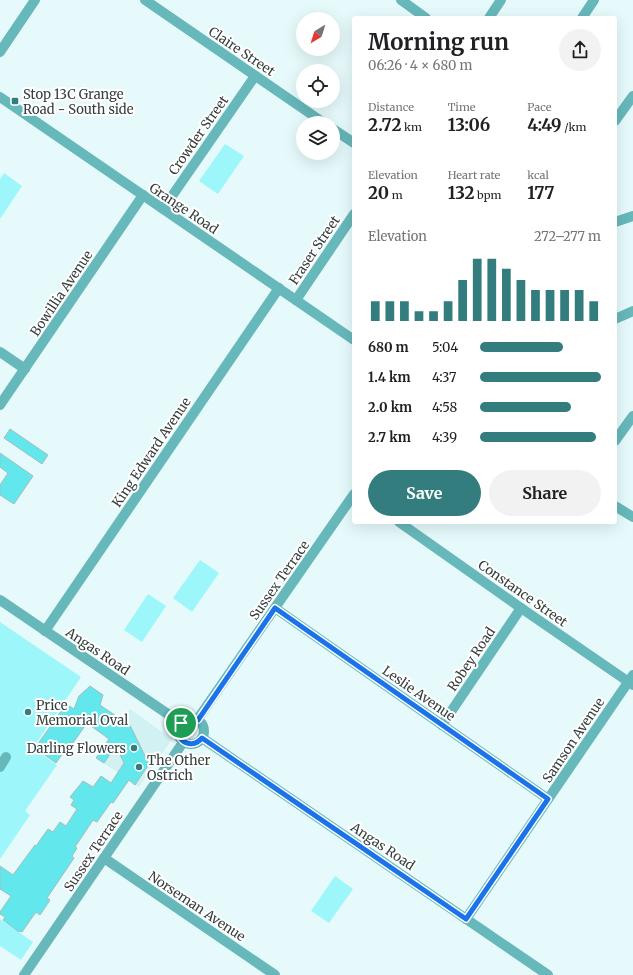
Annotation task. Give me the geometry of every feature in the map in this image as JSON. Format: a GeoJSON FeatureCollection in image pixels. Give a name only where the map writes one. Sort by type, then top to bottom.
{"type":"FeatureCollection","features":[{"type":"Feature","properties":{"kind":"street"},"geometry":{"type":"LineString","coordinates":[[0,52],[35,0]]}},
{"type":"Feature","properties":{"kind":"street","name":"Claire Street"},"geometry":{"type":"LineString","coordinates":[[145,0],[314,116]]}},
{"type":"Feature","properties":{"kind":"street"},"geometry":{"type":"LineString","coordinates":[[400,0],[423,16]]}},
{"type":"Feature","properties":{"kind":"street"},"geometry":{"type":"LineString","coordinates":[[489,16],[501,0]]}},
{"type":"Feature","properties":{"kind":"street"},"geometry":{"type":"LineString","coordinates":[[583,16],[594,0]]}},
{"type":"Feature","properties":{"kind":"street","name":"Crowder Street"},"geometry":{"type":"LineString","coordinates":[[163,209],[255,76]]}},
{"type":"Feature","properties":{"kind":"street"},"geometry":{"type":"LineString","coordinates":[[617,118],[633,96]]}},
{"type":"Feature","properties":{"kind":"street","name":"Grange Road"},"geometry":{"type":"LineString","coordinates":[[0,97],[352,339]]}},
{"type":"Feature","properties":{"kind":"street"},"geometry":{"type":"LineString","coordinates":[[340,134],[352,142]]}},
{"type":"Feature","properties":{"kind":"street","name":"Bowillia Avenue"},"geometry":{"type":"LineString","coordinates":[[0,405],[143,195]]}},
{"type":"Feature","properties":{"kind":"street"},"geometry":{"type":"LineString","coordinates":[[617,221],[633,216]]}},
{"type":"Feature","properties":{"kind":"street","name":"Fraser Street"},"geometry":{"type":"LineString","coordinates":[[296,300],[352,217]]}},
{"type":"Feature","properties":{"kind":"street","name":"King Edward Avenue"},"geometry":{"type":"LineString","coordinates":[[45,630],[279,288]]}},
{"type":"Feature","properties":{"kind":"street"},"geometry":{"type":"LineString","coordinates":[[617,319],[633,310]]}},
{"type":"Feature","properties":{"kind":"street"},"geometry":{"type":"LineString","coordinates":[[0,352],[25,370]]}},
{"type":"Feature","properties":{"kind":"street"},"geometry":{"type":"LineString","coordinates":[[617,439],[633,416]]}},
{"type":"Feature","properties":{"kind":"street","name":"Sussex Terrace"},"geometry":{"type":"LineString","coordinates":[[198,720],[352,497]]}},
{"type":"Feature","properties":{"kind":"street"},"geometry":{"type":"LineString","coordinates":[[617,507],[633,517]]}},
{"type":"Feature","properties":{"kind":"street","name":"Constance Street"},"geometry":{"type":"LineString","coordinates":[[402,524],[521,608],[632,681]]}},
{"type":"Feature","properties":{"kind":"street","name":"Angas Road"},"geometry":{"type":"LineString","coordinates":[[0,600],[181,723]]}},
{"type":"Feature","properties":{"kind":"street","name":"Leslie Avenue"},"geometry":{"type":"LineString","coordinates":[[275,608],[548,799]]}},
{"type":"Feature","properties":{"kind":"street","name":"Robey Road"},"geometry":{"type":"LineString","coordinates":[[442,725],[521,608]]}},
{"type":"Feature","properties":{"kind":"street","name":"Samson Avenue"},"geometry":{"type":"LineString","coordinates":[[466,919],[548,799],[632,681]]}},
{"type":"Feature","properties":{"kind":"street"},"geometry":{"type":"LineString","coordinates":[[189,718],[193,718],[201,722],[204,730],[202,738],[196,743],[192,744],[184,742],[178,731],[181,723],[189,718]]}},
{"type":"Feature","properties":{"kind":"street","name":"Angas Road"},"geometry":{"type":"LineString","coordinates":[[202,738],[548,975]]}},
{"type":"Feature","properties":{"kind":"street","name":"Sussex Terrace"},"geometry":{"type":"LineString","coordinates":[[25,975],[184,742]]}},
{"type":"Feature","properties":{"kind":"street"},"geometry":{"type":"LineString","coordinates":[[0,767],[6,757]]}},
{"type":"Feature","properties":{"kind":"street","name":"Norseman Avenue"},"geometry":{"type":"LineString","coordinates":[[104,858],[275,975]]}},
{"type":"Feature","properties":{"kind":"shaded area"},"geometry":{"type":"Polygon","coordinates":[[[225,144],[244,156],[218,194],[199,181],[225,144]]]}},
{"type":"Feature","properties":{"kind":"shaded area"},"geometry":{"type":"Polygon","coordinates":[[[4,173],[22,186],[0,219],[0,179],[4,173]]]}},
{"type":"Feature","properties":{"kind":"shaded area"},"geometry":{"type":"Polygon","coordinates":[[[200,560],[219,573],[192,612],[173,598],[200,560]]]}},
{"type":"Feature","properties":{"kind":"shaded area"},"geometry":{"type":"Polygon","coordinates":[[[148,594],[166,606],[142,642],[124,630],[148,594]]]}},
{"type":"Feature","properties":{"kind":"shaded area","name":"Price Memorial Oval"},"geometry":{"type":"Polygon","coordinates":[[[0,622],[81,677],[33,748],[57,765],[25,811],[30,815],[0,859],[0,622]]]}},
{"type":"Feature","properties":{"kind":"shaded area"},"geometry":{"type":"Polygon","coordinates":[[[130,709],[172,739],[139,787],[96,758],[130,709]]]}},
{"type":"Feature","properties":{"kind":"shaded area"},"geometry":{"type":"Polygon","coordinates":[[[335,876],[353,889],[329,923],[311,911],[335,876]]]}},
{"type":"Feature","properties":{"kind":"shaded area"},"geometry":{"type":"Polygon","coordinates":[[[0,919],[33,942],[21,960],[0,946],[0,919]]]}},
{"type":"Feature","properties":{"kind":"building"},"geometry":{"type":"Polygon","coordinates":[[[10,429],[48,455],[42,464],[4,438],[10,429]]]}},
{"type":"Feature","properties":{"kind":"building"},"geometry":{"type":"Polygon","coordinates":[[[0,453],[33,476],[14,504],[0,495],[0,485],[8,473],[0,467],[0,453]]]}},
{"type":"Feature","properties":{"kind":"building"},"geometry":{"type":"Polygon","coordinates":[[[90,686],[103,695],[100,705],[122,720],[125,715],[149,764],[135,785],[129,780],[113,803],[111,802],[97,822],[93,820],[75,847],[77,848],[72,856],[74,858],[47,898],[50,900],[40,915],[36,912],[22,932],[19,932],[3,920],[5,917],[0,914],[11,896],[0,889],[0,866],[13,875],[48,829],[53,832],[60,822],[66,826],[77,809],[71,805],[74,800],[70,797],[83,781],[93,787],[101,776],[111,783],[124,763],[116,746],[104,763],[96,758],[109,739],[87,723],[56,763],[35,748],[66,704],[74,709],[79,696],[90,686]]]}},
{"type":"Feature","properties":{"kind":"place","name":"Stop 13C Grange Road - South side"},"geometry":{"type":"Point","coordinates":[15,101]}},
{"type":"Feature","properties":{"kind":"place","name":"Price Memorial Oval"},"geometry":{"type":"Point","coordinates":[28,712]}},
{"type":"Feature","properties":{"kind":"place","name":"Darling Flowers"},"geometry":{"type":"Point","coordinates":[134,748]}},
{"type":"Feature","properties":{"kind":"place","name":"The Other Ostrich"},"geometry":{"type":"Point","coordinates":[139,767]}},
{"type":"Feature","properties":{"kind":"route"},"geometry":{"type":"LineString","coordinates":[[275,608],[548,799],[466,919],[202,738],[200,741],[192,744],[182,740],[178,731],[181,723],[189,718],[198,720],[275,608]]}}]}
